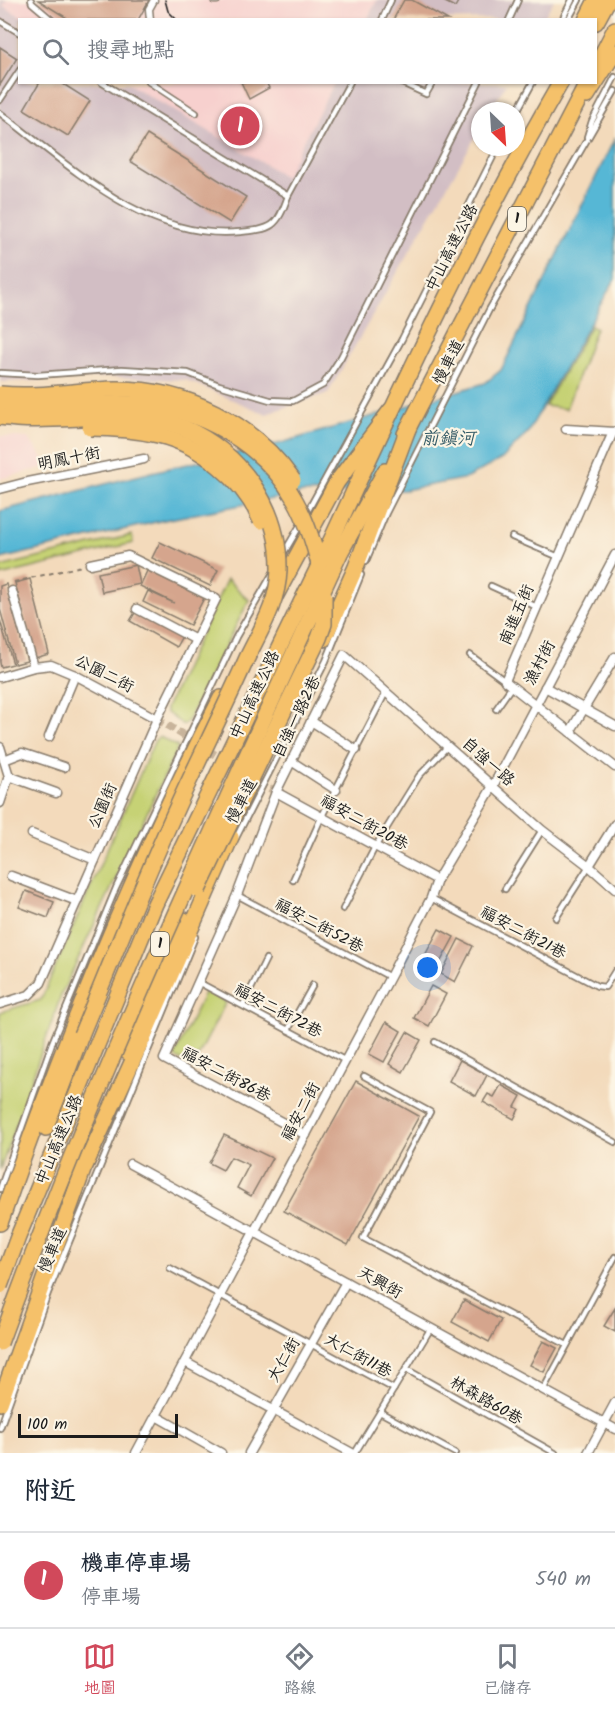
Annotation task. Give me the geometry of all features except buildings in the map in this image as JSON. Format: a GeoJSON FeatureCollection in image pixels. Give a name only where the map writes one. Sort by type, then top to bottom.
{"type":"FeatureCollection","features":[{"type":"Feature","properties":{"kind":"highway"},"geometry":{"type":"LineString","coordinates":[[587,18],[596,0]]}},
{"type":"Feature","properties":{"kind":"highway"},"geometry":{"type":"LineString","coordinates":[[597,20],[608,0]]}},
{"type":"Feature","properties":{"kind":"highway"},"geometry":{"type":"LineString","coordinates":[[597,65],[615,29]]}},
{"type":"Feature","properties":{"kind":"highway"},"geometry":{"type":"LineString","coordinates":[[597,80],[615,52]]}},
{"type":"Feature","properties":{"kind":"highway"},"geometry":{"type":"LineString","coordinates":[[525,145],[554,84]]}},
{"type":"Feature","properties":{"kind":"highway","name":"中山高速公路"},"geometry":{"type":"LineString","coordinates":[[525,145],[560,84]]}},
{"type":"Feature","properties":{"kind":"highway","name":"中山高速公路"},"geometry":{"type":"LineString","coordinates":[[0,1343],[35,1246],[163,937],[340,554],[587,84]]}},
{"type":"Feature","properties":{"kind":"highway"},"geometry":{"type":"LineString","coordinates":[[555,146],[595,84]]}},
{"type":"Feature","properties":{"kind":"highway","name":"中山高速公路"},"geometry":{"type":"LineString","coordinates":[[0,1286],[22,1226],[156,904],[329,545],[391,410],[519,156]]}},
{"type":"Feature","properties":{"kind":"highway"},"geometry":{"type":"LineString","coordinates":[[0,394],[27,395],[117,389],[152,392],[187,401],[216,412],[266,446],[298,486],[312,511],[328,562],[329,606],[324,624],[150,993],[100,1120],[0,1403]]}},
{"type":"Feature","properties":{"kind":"highway"},"geometry":{"type":"LineString","coordinates":[[0,408],[149,405],[182,411],[222,429],[267,463],[295,500],[313,542],[322,577],[324,624]]}},
{"type":"Feature","properties":{"kind":"highway"},"geometry":{"type":"LineString","coordinates":[[0,1223],[62,1054],[187,763],[319,502],[337,482],[391,410]]}},
{"type":"Feature","properties":{"kind":"highway"},"geometry":{"type":"LineString","coordinates":[[0,417],[43,421],[131,417],[163,422],[189,430],[223,450],[240,465],[255,487],[267,509],[275,539],[279,570],[277,588],[266,622],[190,779],[81,1035],[19,1197],[0,1238]]}},
{"type":"Feature","properties":{"kind":"highway"},"geometry":{"type":"LineString","coordinates":[[0,426],[22,429],[102,428],[143,432],[172,440],[213,461],[248,497],[264,529],[272,582],[266,622]]}},
{"type":"Feature","properties":{"kind":"highway"},"geometry":{"type":"LineString","coordinates":[[84,1166],[143,1038],[259,771],[346,589],[385,494],[409,426]]}},
{"type":"Feature","properties":{"kind":"street"},"geometry":{"type":"LineString","coordinates":[[150,18],[149,9],[154,0]]}},
{"type":"Feature","properties":{"kind":"street"},"geometry":{"type":"LineString","coordinates":[[566,429],[614,432]]}},
{"type":"Feature","properties":{"kind":"street","name":"南進五街"},"geometry":{"type":"LineString","coordinates":[[510,684],[505,681],[614,432]]}},
{"type":"Feature","properties":{"kind":"street","name":"明鳳十街"},"geometry":{"type":"LineString","coordinates":[[0,489],[144,459]]}},
{"type":"Feature","properties":{"kind":"street","name":"漁村街"},"geometry":{"type":"LineString","coordinates":[[493,786],[615,555]]}},
{"type":"Feature","properties":{"kind":"street","name":"公園街"},"geometry":{"type":"LineString","coordinates":[[0,1004],[29,995],[37,989],[157,719],[216,599],[128,556],[90,564]]}},
{"type":"Feature","properties":{"kind":"street"},"geometry":{"type":"LineString","coordinates":[[12,587],[34,667]]}},
{"type":"Feature","properties":{"kind":"street"},"geometry":{"type":"LineString","coordinates":[[137,609],[196,640]]}},
{"type":"Feature","properties":{"kind":"street","name":"自強一路"},"geometry":{"type":"LineString","coordinates":[[344,655],[542,830],[615,889]]}},
{"type":"Feature","properties":{"kind":"street","name":"自強一路2巷"},"geometry":{"type":"LineString","coordinates":[[164,1059],[237,896],[276,792],[344,655]]}},
{"type":"Feature","properties":{"kind":"street"},"geometry":{"type":"LineString","coordinates":[[570,732],[615,657]]}},
{"type":"Feature","properties":{"kind":"street","name":"公園二街"},"geometry":{"type":"LineString","coordinates":[[0,676],[34,667],[51,666],[75,675],[157,719]]}},
{"type":"Feature","properties":{"kind":"street"},"geometry":{"type":"LineString","coordinates":[[49,737],[75,675]]}},
{"type":"Feature","properties":{"kind":"street"},"geometry":{"type":"LineString","coordinates":[[510,684],[615,767]]}},
{"type":"Feature","properties":{"kind":"street"},"geometry":{"type":"LineString","coordinates":[[545,687],[615,726]]}},
{"type":"Feature","properties":{"kind":"street"},"geometry":{"type":"LineString","coordinates":[[311,721],[356,750]]}},
{"type":"Feature","properties":{"kind":"street"},"geometry":{"type":"LineString","coordinates":[[0,747],[2,760],[9,776],[0,803]]}},
{"type":"Feature","properties":{"kind":"street"},"geometry":{"type":"LineString","coordinates":[[2,760],[22,753],[63,767]]}},
{"type":"Feature","properties":{"kind":"street"},"geometry":{"type":"LineString","coordinates":[[291,761],[336,790]]}},
{"type":"Feature","properties":{"kind":"street"},"geometry":{"type":"LineString","coordinates":[[9,776],[56,793]]}},
{"type":"Feature","properties":{"kind":"street","name":"福安二街"},"geometry":{"type":"LineString","coordinates":[[136,1453],[346,1061],[431,898],[437,880],[493,786]]}},
{"type":"Feature","properties":{"kind":"street","name":"福安二街20巷"},"geometry":{"type":"LineString","coordinates":[[276,792],[437,880]]}},
{"type":"Feature","properties":{"kind":"street"},"geometry":{"type":"LineString","coordinates":[[589,866],[615,824]]}},
{"type":"Feature","properties":{"kind":"street"},"geometry":{"type":"LineString","coordinates":[[32,834],[95,860]]}},
{"type":"Feature","properties":{"kind":"street"},"geometry":{"type":"LineString","coordinates":[[11,876],[77,901]]}},
{"type":"Feature","properties":{"kind":"street","name":"福安二街86巷"},"geometry":{"type":"LineString","coordinates":[[164,1059],[306,1135]]}},
{"type":"Feature","properties":{"kind":"street","name":"天興街"},"geometry":{"type":"LineString","coordinates":[[130,1164],[615,1429]]}},
{"type":"Feature","properties":{"kind":"street","name":"大仁街"},"geometry":{"type":"LineString","coordinates":[[249,1453],[346,1282]]}},
{"type":"Feature","properties":{"kind":"street"},"geometry":{"type":"LineString","coordinates":[[185,1362],[272,1411],[354,1453]]}},
{"type":"Feature","properties":{"kind":"street"},"geometry":{"type":"LineString","coordinates":[[588,1453],[615,1403]]}},
{"type":"Feature","properties":{"kind":"street"},"geometry":{"type":"LineString","coordinates":[[156,1416],[221,1453]]}},
{"type":"Feature","properties":{"kind":"lane"},"geometry":{"type":"LineString","coordinates":[[31,0],[50,18]]}},
{"type":"Feature","properties":{"kind":"lane"},"geometry":{"type":"LineString","coordinates":[[383,18],[391,0]]}},
{"type":"Feature","properties":{"kind":"lane"},"geometry":{"type":"LineString","coordinates":[[510,18],[518,0]]}},
{"type":"Feature","properties":{"kind":"lane"},"geometry":{"type":"LineString","coordinates":[[563,18],[572,0]]}},
{"type":"Feature","properties":{"kind":"lane"},"geometry":{"type":"LineString","coordinates":[[569,18],[579,0]]}},
{"type":"Feature","properties":{"kind":"lane"},"geometry":{"type":"LineString","coordinates":[[0,21],[18,32]]}},
{"type":"Feature","properties":{"kind":"lane"},"geometry":{"type":"LineString","coordinates":[[0,100],[18,73]]}},
{"type":"Feature","properties":{"kind":"lane"},"geometry":{"type":"LineString","coordinates":[[585,142],[592,121],[615,77]]}},
{"type":"Feature","properties":{"kind":"lane"},"geometry":{"type":"LineString","coordinates":[[104,84],[288,195]]}},
{"type":"Feature","properties":{"kind":"lane"},"geometry":{"type":"LineString","coordinates":[[152,84],[196,113]]}},
{"type":"Feature","properties":{"kind":"lane"},"geometry":{"type":"LineString","coordinates":[[0,113],[113,198],[146,215],[183,229],[229,233],[266,230],[282,215],[288,195],[349,84]]}},
{"type":"Feature","properties":{"kind":"lane"},"geometry":{"type":"LineString","coordinates":[[404,84],[426,94],[432,84]]}},
{"type":"Feature","properties":{"kind":"lane"},"geometry":{"type":"LineString","coordinates":[[0,373],[38,375],[122,369],[188,373],[270,400],[293,401],[323,385],[346,347],[478,84]]}},
{"type":"Feature","properties":{"kind":"lane"},"geometry":{"type":"LineString","coordinates":[[521,102],[531,84]]}},
{"type":"Feature","properties":{"kind":"lane"},"geometry":{"type":"LineString","coordinates":[[585,142],[615,92]]}},
{"type":"Feature","properties":{"kind":"lane","name":"慢車道"},"geometry":{"type":"LineString","coordinates":[[210,901],[237,836],[326,661],[386,513],[489,310],[585,142]]}},
{"type":"Feature","properties":{"kind":"lane"},"geometry":{"type":"LineString","coordinates":[[0,1189],[52,1043],[116,888],[236,637],[319,502],[494,156]]}},
{"type":"Feature","properties":{"kind":"lane"},"geometry":{"type":"LineString","coordinates":[[512,537],[559,557]]}},
{"type":"Feature","properties":{"kind":"lane"},"geometry":{"type":"LineString","coordinates":[[491,586],[537,607]]}},
{"type":"Feature","properties":{"kind":"lane"},"geometry":{"type":"LineString","coordinates":[[470,655],[510,684],[496,709]]}},
{"type":"Feature","properties":{"kind":"lane"},"geometry":{"type":"LineString","coordinates":[[293,880],[322,816],[386,692]]}},
{"type":"Feature","properties":{"kind":"lane"},"geometry":{"type":"LineString","coordinates":[[343,909],[375,847],[419,776],[447,746]]}},
{"type":"Feature","properties":{"kind":"lane"},"geometry":{"type":"LineString","coordinates":[[505,889],[542,830]]}},
{"type":"Feature","properties":{"kind":"lane"},"geometry":{"type":"LineString","coordinates":[[556,918],[589,866]]}},
{"type":"Feature","properties":{"kind":"lane","name":"福安二街52巷"},"geometry":{"type":"LineString","coordinates":[[237,896],[390,977]]}},
{"type":"Feature","properties":{"kind":"lane","name":"福安二街21巷"},"geometry":{"type":"LineString","coordinates":[[431,898],[597,986],[605,987],[615,971]]}},
{"type":"Feature","properties":{"kind":"lane","name":"慢車道"},"geometry":{"type":"LineString","coordinates":[[0,1428],[48,1293],[197,934]]}},
{"type":"Feature","properties":{"kind":"lane"},"geometry":{"type":"LineString","coordinates":[[243,1005],[266,959]]}},
{"type":"Feature","properties":{"kind":"lane","name":"福安二街72巷"},"geometry":{"type":"LineString","coordinates":[[198,982],[346,1061]]}},
{"type":"Feature","properties":{"kind":"lane"},"geometry":{"type":"LineString","coordinates":[[288,1030],[313,985]]}},
{"type":"Feature","properties":{"kind":"lane"},"geometry":{"type":"LineString","coordinates":[[435,1042],[615,1142]]}},
{"type":"Feature","properties":{"kind":"lane"},"geometry":{"type":"LineString","coordinates":[[364,1077],[430,1112],[363,1238],[567,1346]]}},
{"type":"Feature","properties":{"kind":"lane"},"geometry":{"type":"LineString","coordinates":[[543,1389],[615,1257]]}},
{"type":"Feature","properties":{"kind":"lane","name":"大仁街11巷"},"geometry":{"type":"LineString","coordinates":[[170,1268],[394,1389]]}},
{"type":"Feature","properties":{"kind":"lane"},"geometry":{"type":"LineString","coordinates":[[354,1453],[431,1328]]}},
{"type":"Feature","properties":{"kind":"lane","name":"林森路60巷"},"geometry":{"type":"LineString","coordinates":[[406,1369],[555,1453]]}},
{"type":"Feature","properties":{"kind":"lane"},"geometry":{"type":"LineString","coordinates":[[380,1412],[455,1453]]}},
{"type":"Feature","properties":{"kind":"path"},"geometry":{"type":"LineString","coordinates":[[12,587],[90,564]]}},
{"type":"Feature","properties":{"kind":"shaded area"},"geometry":{"type":"Polygon","coordinates":[[[0,0],[7,0],[3,6],[23,18],[18,18],[18,84],[129,84],[285,177],[333,84],[506,84],[495,102],[471,102],[471,145],[328,393],[266,414],[186,380],[109,377],[0,381],[0,0]]]}},
{"type":"Feature","properties":{"kind":"shaded area"},"geometry":{"type":"Polygon","coordinates":[[[7,0],[377,0],[368,18],[22,18],[3,6],[7,0]]]}},
{"type":"Feature","properties":{"kind":"shaded area"},"geometry":{"type":"Polygon","coordinates":[[[377,0],[554,0],[544,18],[368,18],[377,0]]]}},
{"type":"Feature","properties":{"kind":"shaded area"},"geometry":{"type":"Polygon","coordinates":[[[129,84],[333,84],[285,178],[129,84]]]}},
{"type":"Feature","properties":{"kind":"shaded area"},"geometry":{"type":"Polygon","coordinates":[[[0,436],[28,438],[49,466],[0,479],[0,436]]]}},
{"type":"Feature","properties":{"kind":"green space"},"geometry":{"type":"Polygon","coordinates":[[[591,325],[596,328],[566,409],[545,406],[591,325]]]}},
{"type":"Feature","properties":{"kind":"green space"},"geometry":{"type":"Polygon","coordinates":[[[132,535],[133,543],[0,576],[0,567],[132,535]]]}},
{"type":"Feature","properties":{"kind":"green space"},"geometry":{"type":"Polygon","coordinates":[[[227,579],[249,600],[187,722],[183,725],[166,712],[166,708],[227,579]]]}},
{"type":"Feature","properties":{"kind":"green space"},"geometry":{"type":"Polygon","coordinates":[[[160,737],[178,747],[62,993],[0,1170],[0,1012],[41,1000],[155,740],[160,737]]]}},
{"type":"Feature","properties":{"kind":"green space"},"geometry":{"type":"Polygon","coordinates":[[[205,991],[226,1002],[193,1066],[174,1057],[205,991]]]}},
{"type":"Feature","properties":{"kind":"water","name":"前鎮河"},"geometry":{"type":"Polygon","coordinates":[[[615,138],[615,279],[528,432],[502,459],[467,478],[405,490],[303,493],[164,520],[0,559],[0,511],[152,472],[278,444],[485,383],[501,370],[615,138]]]}},
{"type":"Feature","properties":{"kind":"tunnel"},"geometry":{"type":"LineString","coordinates":[[157,719],[276,792]]}},
{"type":"Feature","properties":{"kind":"tram line"},"geometry":{"type":"LineString","coordinates":[[165,0],[168,11],[175,18]]}},
{"type":"Feature","properties":{"kind":"place","name":"機車停車場"},"geometry":{"type":"Point","coordinates":[240,126]}}]}
